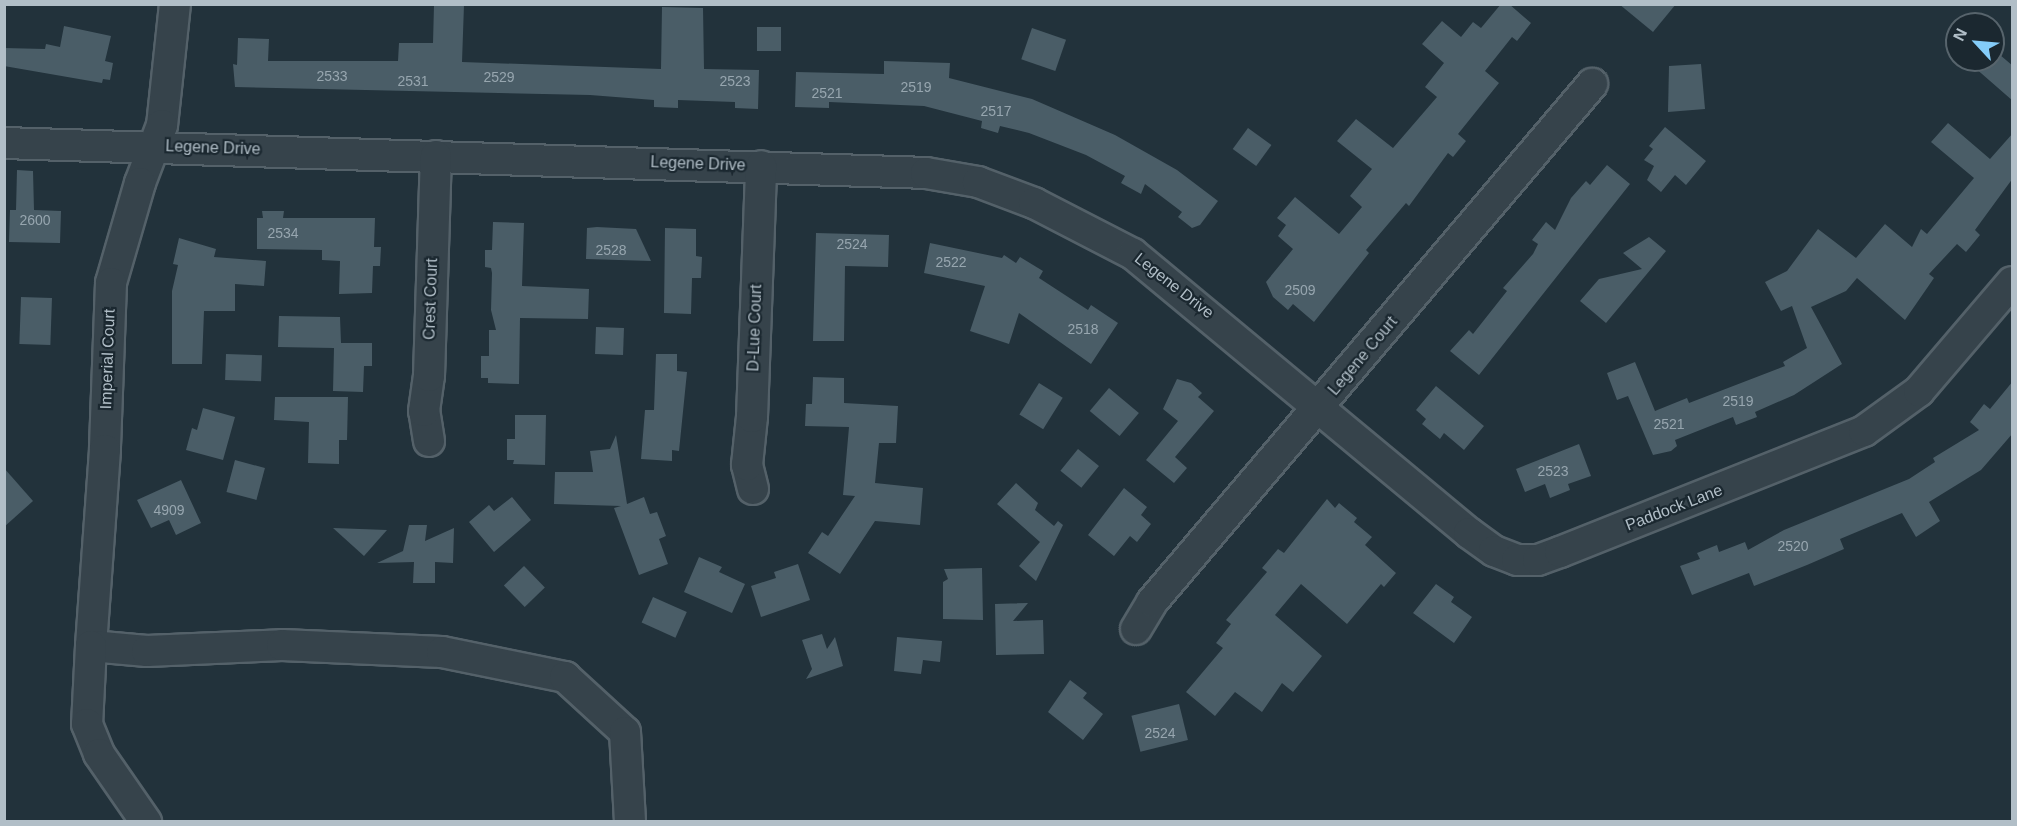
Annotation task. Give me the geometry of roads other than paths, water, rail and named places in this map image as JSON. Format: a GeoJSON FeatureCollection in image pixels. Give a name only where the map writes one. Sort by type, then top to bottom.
{"type":"FeatureCollection","features":[{"type":"Feature","properties":{"kind":"street","name":"Imperial Court"},"geometry":{"type":"LineString","coordinates":[[146,822],[104,762],[87,724],[111,283],[153,146],[162,125],[175,4]]}},
{"type":"Feature","properties":{"kind":"street","name":"Legene Court"},"geometry":{"type":"LineString","coordinates":[[1136,629],[1152,602],[1320,408],[1592,84]]}},
{"type":"Feature","properties":{"kind":"street","name":"Legene Drive"},"geometry":{"type":"LineString","coordinates":[[4,143],[761,166],[926,173],[978,182],[1034,203],[1087,227],[1149,265],[1320,408]]}},
{"type":"Feature","properties":{"kind":"street","name":"Crest Court"},"geometry":{"type":"LineString","coordinates":[[429,441],[424,411],[429,376],[436,156]]}},
{"type":"Feature","properties":{"kind":"street","name":"D-Lue Court"},"geometry":{"type":"LineString","coordinates":[[753,489],[747,465],[752,417],[761,166]]}},
{"type":"Feature","properties":{"kind":"street","name":"Paddock Lane"},"geometry":{"type":"LineString","coordinates":[[1320,408],[1494,551],[1517,560],[1538,560],[1864,431],[1919,391],[2013,282]]}},
{"type":"Feature","properties":{"kind":"street"},"geometry":{"type":"LineString","coordinates":[[91,646],[147,651],[282,645],[442,652],[565,677],[625,732],[630,822]]}}]}
